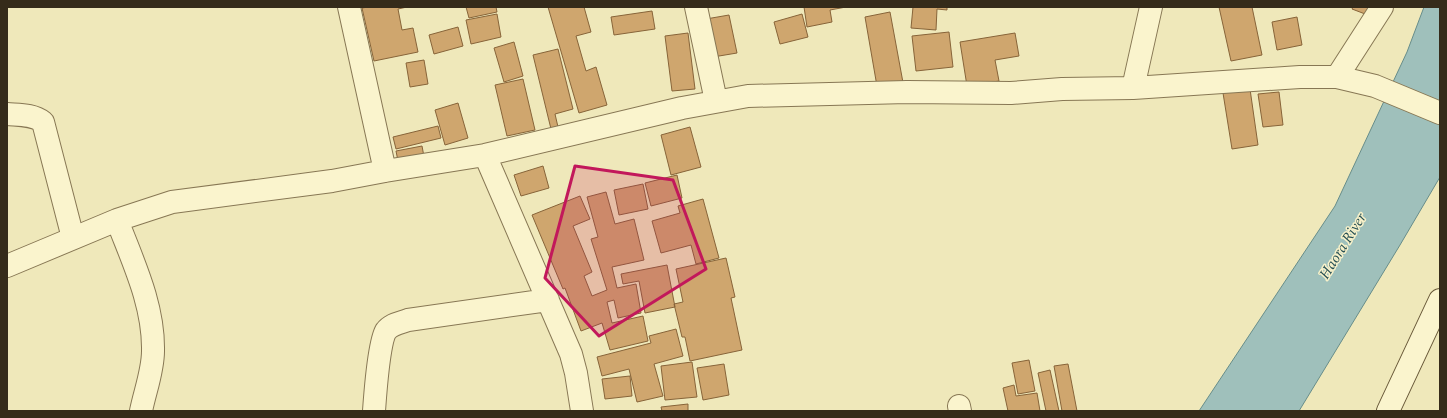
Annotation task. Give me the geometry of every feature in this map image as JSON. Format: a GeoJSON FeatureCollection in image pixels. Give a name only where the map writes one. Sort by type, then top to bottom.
{"type":"FeatureCollection","features":[{"type":"Feature","properties":{"kind":"street"},"geometry":{"type":"LineString","coordinates":[[349,7],[385,171]]}},
{"type":"Feature","properties":{"kind":"street"},"geometry":{"type":"LineString","coordinates":[[696,7],[716,101]]}},
{"type":"Feature","properties":{"kind":"street"},"geometry":{"type":"LineString","coordinates":[[1134,88],[1151,7]]}},
{"type":"Feature","properties":{"kind":"street"},"geometry":{"type":"LineString","coordinates":[[1337,77],[1382,7]]}},
{"type":"Feature","properties":{"kind":"street"},"geometry":{"type":"LineString","coordinates":[[7,266],[117,220],[172,202],[332,181],[485,155],[682,108],[748,96],[899,92],[1011,92],[1062,89],[1134,88],[1300,77],[1337,77],[1374,86],[1440,113]]}},
{"type":"Feature","properties":{"kind":"street"},"geometry":{"type":"LineString","coordinates":[[7,114],[33,116],[43,122],[73,238]]}},
{"type":"Feature","properties":{"kind":"street"},"geometry":{"type":"LineString","coordinates":[[485,155],[571,354],[576,373],[582,411]]}},
{"type":"Feature","properties":{"kind":"street"},"geometry":{"type":"LineString","coordinates":[[117,220],[140,278],[151,328],[153,351],[150,374],[141,411]]}},
{"type":"Feature","properties":{"kind":"street"},"geometry":{"type":"LineString","coordinates":[[374,411],[381,345],[384,332],[390,326],[408,320],[548,300]]}},
{"type":"Feature","properties":{"kind":"street"},"geometry":{"type":"LineString","coordinates":[[1388,411],[1440,300]]}},
{"type":"Feature","properties":{"kind":"highlighted area"},"geometry":{"type":"Polygon","coordinates":[[[575,166],[673,180],[706,269],[599,336],[545,278],[575,166]]]}},
{"type":"Feature","properties":{"kind":"water","name":"Haora River"},"geometry":{"type":"Polygon","coordinates":[[[1424,7],[1440,7],[1440,177],[1299,411],[1199,411],[1335,206],[1407,52],[1424,7]]]}},
{"type":"Feature","properties":{"kind":"building"},"geometry":{"type":"Polygon","coordinates":[[[407,7],[398,9],[402,30],[413,28],[418,52],[374,61],[362,8],[407,7]]]}},
{"type":"Feature","properties":{"kind":"building"},"geometry":{"type":"Polygon","coordinates":[[[466,7],[496,7],[497,12],[469,18],[466,7]]]}},
{"type":"Feature","properties":{"kind":"building"},"geometry":{"type":"Polygon","coordinates":[[[548,7],[584,7],[591,32],[576,36],[586,71],[596,67],[607,105],[579,113],[548,7]]]}},
{"type":"Feature","properties":{"kind":"building"},"geometry":{"type":"Polygon","coordinates":[[[804,7],[846,7],[830,10],[832,22],[807,27],[804,7]]]}},
{"type":"Feature","properties":{"kind":"building"},"geometry":{"type":"Polygon","coordinates":[[[913,7],[947,7],[947,10],[937,9],[936,30],[911,28],[913,7]]]}},
{"type":"Feature","properties":{"kind":"building"},"geometry":{"type":"Polygon","coordinates":[[[1219,7],[1252,7],[1262,55],[1231,61],[1219,7]]]}},
{"type":"Feature","properties":{"kind":"building"},"geometry":{"type":"Polygon","coordinates":[[[1353,7],[1377,7],[1373,17],[1352,9],[1353,7]]]}},
{"type":"Feature","properties":{"kind":"building"},"geometry":{"type":"Polygon","coordinates":[[[652,11],[655,29],[614,35],[611,17],[652,11]]]}},
{"type":"Feature","properties":{"kind":"building"},"geometry":{"type":"Polygon","coordinates":[[[890,12],[904,88],[878,92],[865,17],[890,12]]]}},
{"type":"Feature","properties":{"kind":"building"},"geometry":{"type":"Polygon","coordinates":[[[497,14],[501,37],[471,44],[466,20],[497,14]]]}},
{"type":"Feature","properties":{"kind":"building"},"geometry":{"type":"Polygon","coordinates":[[[802,14],[808,37],[780,44],[774,22],[802,14]]]}},
{"type":"Feature","properties":{"kind":"building"},"geometry":{"type":"Polygon","coordinates":[[[729,15],[737,53],[713,57],[706,19],[729,15]]]}},
{"type":"Feature","properties":{"kind":"building"},"geometry":{"type":"Polygon","coordinates":[[[1297,17],[1302,45],[1277,50],[1272,22],[1297,17]]]}},
{"type":"Feature","properties":{"kind":"building"},"geometry":{"type":"Polygon","coordinates":[[[458,27],[463,46],[434,54],[429,35],[458,27]]]}},
{"type":"Feature","properties":{"kind":"building"},"geometry":{"type":"Polygon","coordinates":[[[949,32],[953,67],[916,71],[912,36],[949,32]]]}},
{"type":"Feature","properties":{"kind":"building"},"geometry":{"type":"Polygon","coordinates":[[[688,33],[695,89],[672,91],[665,36],[688,33]]]}},
{"type":"Feature","properties":{"kind":"building"},"geometry":{"type":"Polygon","coordinates":[[[1015,33],[1019,56],[995,60],[999,81],[967,86],[960,42],[1015,33]]]}},
{"type":"Feature","properties":{"kind":"building"},"geometry":{"type":"Polygon","coordinates":[[[514,42],[523,76],[504,82],[494,48],[514,42]]]}},
{"type":"Feature","properties":{"kind":"building"},"geometry":{"type":"Polygon","coordinates":[[[558,49],[573,109],[555,114],[558,127],[551,129],[533,55],[558,49]]]}},
{"type":"Feature","properties":{"kind":"building"},"geometry":{"type":"Polygon","coordinates":[[[424,60],[428,84],[410,87],[406,63],[424,60]]]}},
{"type":"Feature","properties":{"kind":"building"},"geometry":{"type":"Polygon","coordinates":[[[523,79],[535,130],[507,136],[495,85],[523,79]]]}},
{"type":"Feature","properties":{"kind":"building"},"geometry":{"type":"Polygon","coordinates":[[[1250,89],[1258,145],[1232,149],[1223,93],[1250,89]]]}},
{"type":"Feature","properties":{"kind":"building"},"geometry":{"type":"Polygon","coordinates":[[[1279,92],[1283,125],[1263,127],[1258,94],[1279,92]]]}},
{"type":"Feature","properties":{"kind":"building"},"geometry":{"type":"Polygon","coordinates":[[[458,103],[468,138],[445,145],[435,110],[458,103]]]}},
{"type":"Feature","properties":{"kind":"building"},"geometry":{"type":"Polygon","coordinates":[[[438,126],[441,138],[396,149],[393,137],[438,126]]]}},
{"type":"Feature","properties":{"kind":"building"},"geometry":{"type":"Polygon","coordinates":[[[690,127],[701,167],[671,175],[661,135],[690,127]]]}},
{"type":"Feature","properties":{"kind":"building"},"geometry":{"type":"Polygon","coordinates":[[[422,146],[425,162],[399,166],[396,151],[422,146]]]}},
{"type":"Feature","properties":{"kind":"building"},"geometry":{"type":"Polygon","coordinates":[[[543,166],[549,188],[521,196],[514,175],[543,166]]]}},
{"type":"Feature","properties":{"kind":"building"},"geometry":{"type":"Polygon","coordinates":[[[677,175],[682,198],[651,206],[645,183],[677,175]]]}},
{"type":"Feature","properties":{"kind":"building"},"geometry":{"type":"Polygon","coordinates":[[[643,184],[648,209],[619,215],[614,190],[643,184]]]}},
{"type":"Feature","properties":{"kind":"building"},"geometry":{"type":"Polygon","coordinates":[[[606,192],[615,224],[634,219],[644,260],[612,267],[617,288],[636,284],[641,313],[618,318],[614,300],[607,302],[612,323],[643,316],[648,341],[610,350],[602,323],[581,331],[565,288],[563,289],[532,215],[580,196],[590,219],[573,226],[592,272],[584,276],[592,296],[607,290],[591,239],[598,237],[587,197],[606,192]]]}},
{"type":"Feature","properties":{"kind":"building"},"geometry":{"type":"Polygon","coordinates":[[[703,199],[719,258],[696,264],[691,245],[661,253],[652,221],[680,213],[678,206],[703,199]]]}},
{"type":"Feature","properties":{"kind":"building"},"geometry":{"type":"Polygon","coordinates":[[[726,258],[735,297],[731,298],[742,350],[690,361],[685,337],[682,337],[674,304],[683,302],[676,269],[726,258]]]}},
{"type":"Feature","properties":{"kind":"building"},"geometry":{"type":"Polygon","coordinates":[[[667,265],[675,307],[645,313],[639,281],[623,284],[621,274],[667,265]]]}},
{"type":"Feature","properties":{"kind":"building"},"geometry":{"type":"Polygon","coordinates":[[[676,329],[683,356],[654,364],[663,396],[637,402],[629,369],[602,376],[597,357],[651,343],[649,336],[676,329]]]}},
{"type":"Feature","properties":{"kind":"building"},"geometry":{"type":"Polygon","coordinates":[[[1029,360],[1035,391],[1018,394],[1012,363],[1029,360]]]}},
{"type":"Feature","properties":{"kind":"building"},"geometry":{"type":"Polygon","coordinates":[[[692,362],[697,397],[665,400],[661,366],[692,362]]]}},
{"type":"Feature","properties":{"kind":"building"},"geometry":{"type":"Polygon","coordinates":[[[724,364],[729,395],[703,400],[697,368],[724,364]]]}},
{"type":"Feature","properties":{"kind":"building"},"geometry":{"type":"Polygon","coordinates":[[[1068,364],[1077,411],[1062,411],[1054,366],[1068,364]]]}},
{"type":"Feature","properties":{"kind":"building"},"geometry":{"type":"Polygon","coordinates":[[[1050,370],[1059,411],[1046,411],[1038,373],[1050,370]]]}},
{"type":"Feature","properties":{"kind":"building"},"geometry":{"type":"Polygon","coordinates":[[[630,376],[632,396],[605,399],[602,379],[630,376]]]}},
{"type":"Feature","properties":{"kind":"building"},"geometry":{"type":"Polygon","coordinates":[[[1014,385],[1016,396],[1037,393],[1040,411],[1008,411],[1003,388],[1014,385]]]}},
{"type":"Feature","properties":{"kind":"building"},"geometry":{"type":"Polygon","coordinates":[[[688,404],[688,411],[662,411],[661,407],[688,404]]]}}]}
